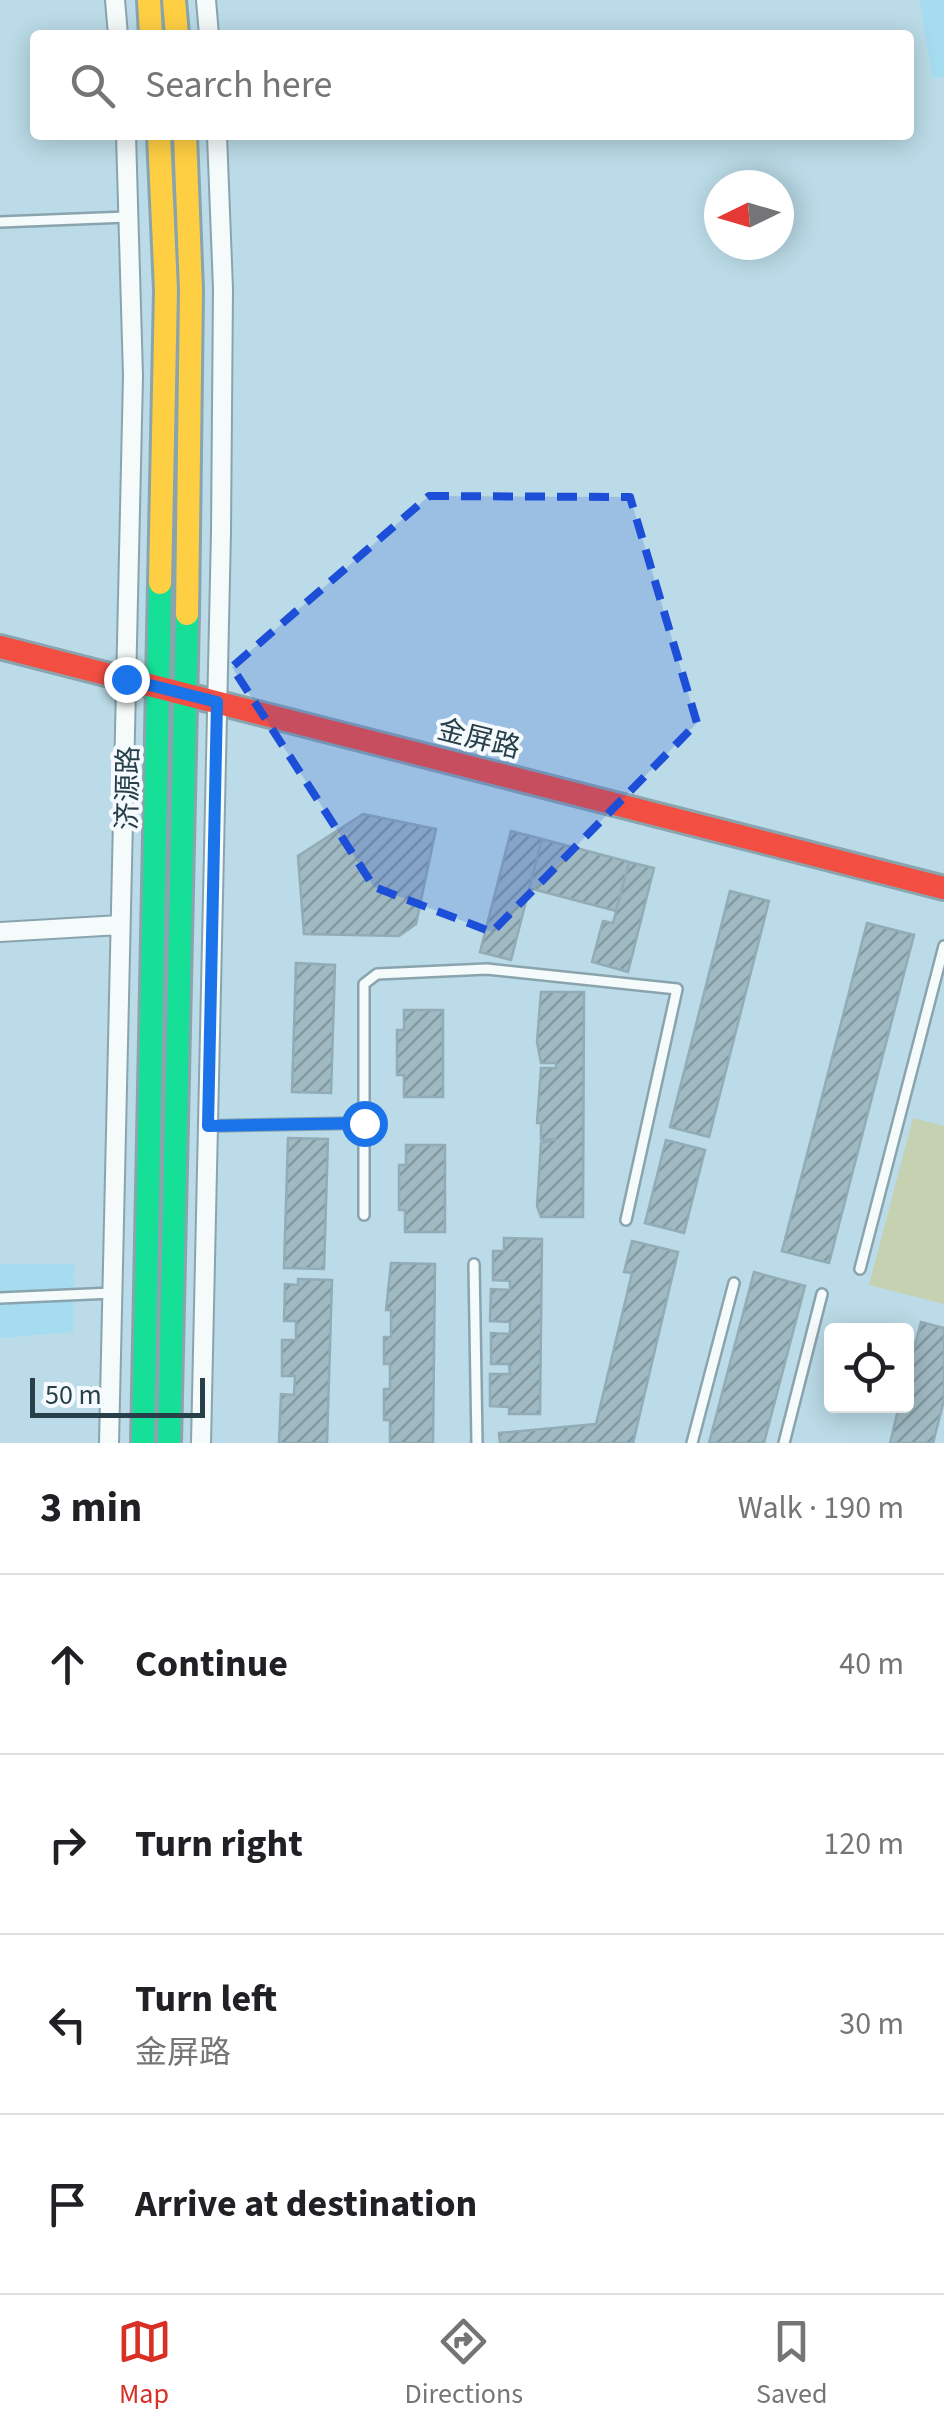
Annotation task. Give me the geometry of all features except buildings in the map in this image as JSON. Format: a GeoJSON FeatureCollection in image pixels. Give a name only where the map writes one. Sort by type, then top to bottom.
{"type":"FeatureCollection","features":[{"type":"Feature","properties":{"kind":"main road"},"geometry":{"type":"LineString","coordinates":[[149,0],[152,30]]}},
{"type":"Feature","properties":{"kind":"main road"},"geometry":{"type":"LineString","coordinates":[[174,0],[177,30]]}},
{"type":"Feature","properties":{"kind":"main road","name":"济源路"},"geometry":{"type":"LineString","coordinates":[[143,1443],[166,290],[159,140]]}},
{"type":"Feature","properties":{"kind":"main road","name":"济源路"},"geometry":{"type":"LineString","coordinates":[[169,1443],[191,290],[184,140]]}},
{"type":"Feature","properties":{"kind":"main road","name":"金屏路"},"geometry":{"type":"LineString","coordinates":[[0,647],[944,888]]}},
{"type":"Feature","properties":{"kind":"street"},"geometry":{"type":"LineString","coordinates":[[115,0],[118,30]]}},
{"type":"Feature","properties":{"kind":"street"},"geometry":{"type":"LineString","coordinates":[[206,0],[209,30]]}},
{"type":"Feature","properties":{"kind":"street"},"geometry":{"type":"LineString","coordinates":[[109,1443],[133,376],[126,140]]}},
{"type":"Feature","properties":{"kind":"street"},"geometry":{"type":"LineString","coordinates":[[201,1443],[224,290],[217,140]]}},
{"type":"Feature","properties":{"kind":"street"},"geometry":{"type":"LineString","coordinates":[[0,932],[120,925]]}},
{"type":"Feature","properties":{"kind":"lane"},"geometry":{"type":"LineString","coordinates":[[0,222],[130,217]]}},
{"type":"Feature","properties":{"kind":"lane"},"geometry":{"type":"LineString","coordinates":[[860,1269],[944,946]]}},
{"type":"Feature","properties":{"kind":"lane"},"geometry":{"type":"LineString","coordinates":[[364,1215],[362,996],[370,976],[487,969],[677,989],[626,1220]]}},
{"type":"Feature","properties":{"kind":"lane"},"geometry":{"type":"LineString","coordinates":[[208,1126],[364,1123]]}},
{"type":"Feature","properties":{"kind":"lane"},"geometry":{"type":"LineString","coordinates":[[474,1264],[477,1443]]}},
{"type":"Feature","properties":{"kind":"lane"},"geometry":{"type":"LineString","coordinates":[[692,1443],[734,1282]]}},
{"type":"Feature","properties":{"kind":"lane"},"geometry":{"type":"LineString","coordinates":[[0,1298],[112,1293]]}},
{"type":"Feature","properties":{"kind":"lane"},"geometry":{"type":"LineString","coordinates":[[784,1443],[822,1294]]}},
{"type":"Feature","properties":{"kind":"highlighted area"},"geometry":{"type":"Polygon","coordinates":[[[429,496],[630,497],[697,723],[492,932],[374,887],[232,667],[429,496]]]}},
{"type":"Feature","properties":{"kind":"shaded area"},"geometry":{"type":"Polygon","coordinates":[[[920,0],[944,0],[944,77],[932,78],[920,0]]]}},
{"type":"Feature","properties":{"kind":"shaded area"},"geometry":{"type":"Polygon","coordinates":[[[0,1264],[74,1264],[73,1332],[0,1338],[0,1264]]]}},
{"type":"Feature","properties":{"kind":"green space"},"geometry":{"type":"Polygon","coordinates":[[[913,1118],[944,1126],[944,1304],[869,1285],[913,1118]]]}},
{"type":"Feature","properties":{"kind":"traffic: fast"},"geometry":{"type":"LineString","coordinates":[[143,1443],[160,583]]}},
{"type":"Feature","properties":{"kind":"traffic: fast"},"geometry":{"type":"LineString","coordinates":[[169,1443],[187,614]]}},
{"type":"Feature","properties":{"kind":"traffic: slow"},"geometry":{"type":"LineString","coordinates":[[149,0],[151,30]]}},
{"type":"Feature","properties":{"kind":"traffic: slow"},"geometry":{"type":"LineString","coordinates":[[174,0],[177,30]]}},
{"type":"Feature","properties":{"kind":"traffic: slow"},"geometry":{"type":"LineString","coordinates":[[159,140],[166,290],[160,583]]}},
{"type":"Feature","properties":{"kind":"traffic: slow"},"geometry":{"type":"LineString","coordinates":[[185,140],[191,290],[187,614]]}},
{"type":"Feature","properties":{"kind":"traffic: jam"},"geometry":{"type":"LineString","coordinates":[[0,647],[944,888]]}},
{"type":"Feature","properties":{"kind":"route"},"geometry":{"type":"LineString","coordinates":[[126,679],[217,702],[208,1126],[364,1123]]}}]}
